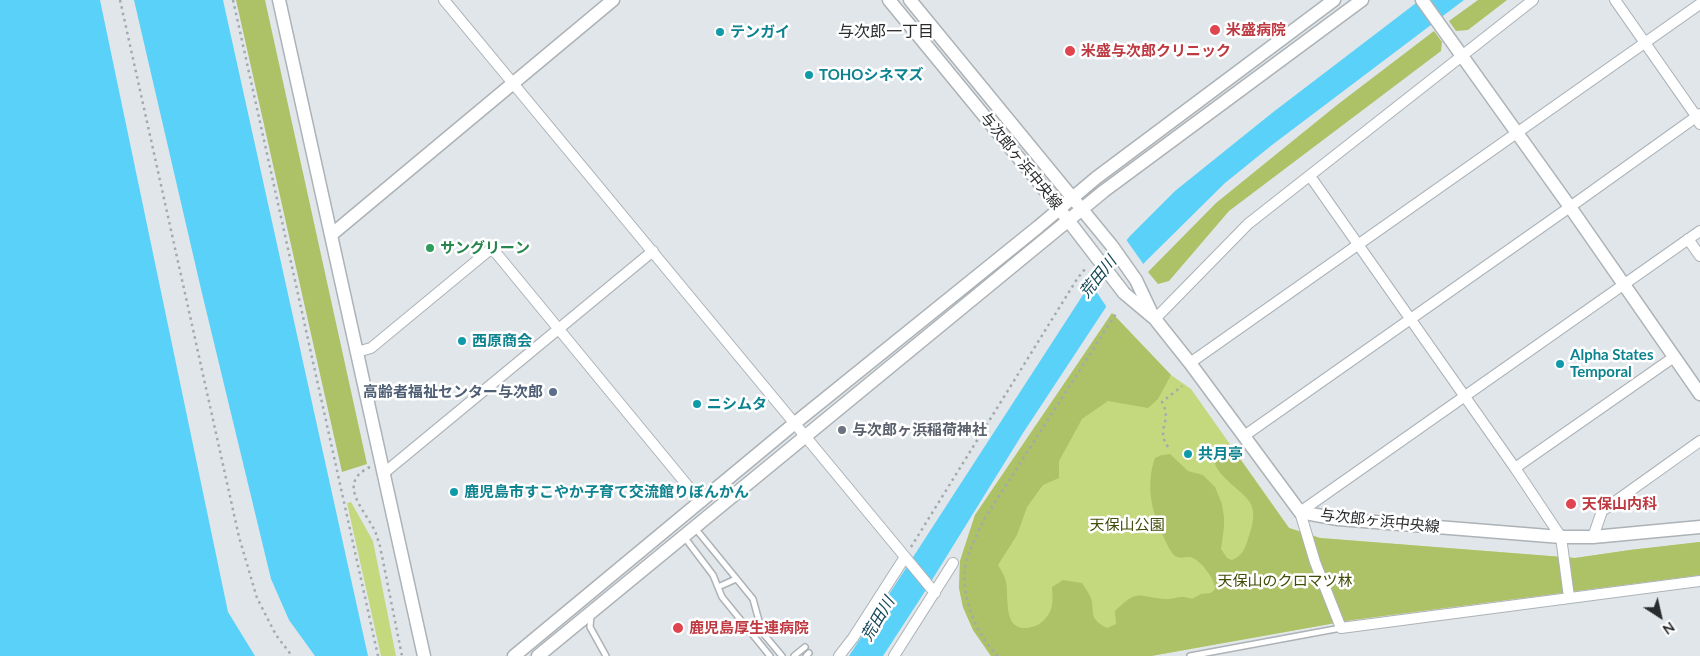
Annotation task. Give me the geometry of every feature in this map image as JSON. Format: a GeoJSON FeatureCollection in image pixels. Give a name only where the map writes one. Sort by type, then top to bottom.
{"type":"FeatureCollection","features":[{"type":"Feature","properties":{"kind":"street"},"geometry":{"type":"LineString","coordinates":[[279,0],[424,656]]}},
{"type":"Feature","properties":{"kind":"street"},"geometry":{"type":"LineString","coordinates":[[444,0],[514,82],[932,590]]}},
{"type":"Feature","properties":{"kind":"street"},"geometry":{"type":"LineString","coordinates":[[331,235],[613,0]]}},
{"type":"Feature","properties":{"kind":"street","name":"与次郎ヶ浜中央線"},"geometry":{"type":"LineString","coordinates":[[889,0],[1060,209],[1124,293],[1155,319],[1190,363],[1300,512],[1338,519],[1562,537],[1700,527]]}},
{"type":"Feature","properties":{"kind":"street","name":"与次郎ヶ浜中央線"},"geometry":{"type":"LineString","coordinates":[[910,0],[1112,246],[1136,280],[1155,319]]}},
{"type":"Feature","properties":{"kind":"street"},"geometry":{"type":"LineString","coordinates":[[514,656],[795,423],[1096,178],[1334,0]]}},
{"type":"Feature","properties":{"kind":"street"},"geometry":{"type":"LineString","coordinates":[[538,656],[1068,220],[1362,0]]}},
{"type":"Feature","properties":{"kind":"street"},"geometry":{"type":"LineString","coordinates":[[1422,0],[1570,207],[1700,394]]}},
{"type":"Feature","properties":{"kind":"street"},"geometry":{"type":"LineString","coordinates":[[1155,319],[1248,224],[1533,0]]}},
{"type":"Feature","properties":{"kind":"street"},"geometry":{"type":"LineString","coordinates":[[1244,436],[1699,118],[1615,0]]}},
{"type":"Feature","properties":{"kind":"street"},"geometry":{"type":"LineString","coordinates":[[1190,363],[1700,4]]}},
{"type":"Feature","properties":{"kind":"street"},"geometry":{"type":"LineString","coordinates":[[1250,64],[1259,77]]}},
{"type":"Feature","properties":{"kind":"street"},"geometry":{"type":"LineString","coordinates":[[1310,176],[1562,537],[1569,597]]}},
{"type":"Feature","properties":{"kind":"street"},"geometry":{"type":"LineString","coordinates":[[1700,231],[1300,512],[1315,562],[1341,628],[1700,581]]}},
{"type":"Feature","properties":{"kind":"street"},"geometry":{"type":"LineString","coordinates":[[1688,239],[1700,256]]}},
{"type":"Feature","properties":{"kind":"street"},"geometry":{"type":"LineString","coordinates":[[357,352],[371,348],[492,248],[711,514]]}},
{"type":"Feature","properties":{"kind":"street"},"geometry":{"type":"LineString","coordinates":[[384,473],[654,252]]}},
{"type":"Feature","properties":{"kind":"street"},"geometry":{"type":"LineString","coordinates":[[914,326],[924,339]]}},
{"type":"Feature","properties":{"kind":"street"},"geometry":{"type":"LineString","coordinates":[[1515,468],[1674,357]]}},
{"type":"Feature","properties":{"kind":"street"},"geometry":{"type":"LineString","coordinates":[[1593,536],[1602,511],[1700,442]]}},
{"type":"Feature","properties":{"kind":"street"},"geometry":{"type":"LineString","coordinates":[[839,656],[907,559]]}},
{"type":"Feature","properties":{"kind":"street"},"geometry":{"type":"LineString","coordinates":[[894,656],[932,590],[953,563]]}},
{"type":"Feature","properties":{"kind":"street"},"geometry":{"type":"LineString","coordinates":[[583,600],[592,612]]}},
{"type":"Feature","properties":{"kind":"lane"},"geometry":{"type":"LineString","coordinates":[[694,528],[753,599],[762,632],[782,656]]}},
{"type":"Feature","properties":{"kind":"lane"},"geometry":{"type":"LineString","coordinates":[[684,537],[713,575],[722,597],[770,656]]}},
{"type":"Feature","properties":{"kind":"lane"},"geometry":{"type":"LineString","coordinates":[[718,587],[736,579]]}},
{"type":"Feature","properties":{"kind":"lane"},"geometry":{"type":"LineString","coordinates":[[592,612],[590,627],[606,656]]}},
{"type":"Feature","properties":{"kind":"lane"},"geometry":{"type":"LineString","coordinates":[[1190,656],[1341,628]]}},
{"type":"Feature","properties":{"kind":"lane"},"geometry":{"type":"LineString","coordinates":[[794,656],[805,647]]}},
{"type":"Feature","properties":{"kind":"path"},"geometry":{"type":"LineString","coordinates":[[120,0],[239,536],[257,598],[276,635],[292,656]]}},
{"type":"Feature","properties":{"kind":"path"},"geometry":{"type":"LineString","coordinates":[[233,0],[378,656]]}},
{"type":"Feature","properties":{"kind":"path"},"geometry":{"type":"LineString","coordinates":[[907,559],[1077,279],[1086,269]]}},
{"type":"Feature","properties":{"kind":"path"},"geometry":{"type":"LineString","coordinates":[[998,656],[981,634],[970,606],[965,568],[969,554],[984,521],[1117,312]]}},
{"type":"Feature","properties":{"kind":"path"},"geometry":{"type":"LineString","coordinates":[[1168,447],[1163,436],[1166,415],[1162,402],[1182,386]]}},
{"type":"Feature","properties":{"kind":"path"},"geometry":{"type":"LineString","coordinates":[[372,467],[364,470],[357,477],[353,488],[355,497],[376,533],[380,546],[402,656]]}},
{"type":"Feature","properties":{"kind":"green space"},"geometry":{"type":"Polygon","coordinates":[[[236,0],[265,0],[367,464],[342,472],[236,0]]]}},
{"type":"Feature","properties":{"kind":"green space"},"geometry":{"type":"Polygon","coordinates":[[[1478,0],[1507,0],[1468,30],[1456,31],[1449,21],[1478,0]]]}},
{"type":"Feature","properties":{"kind":"green space"},"geometry":{"type":"Polygon","coordinates":[[[1434,31],[1442,42],[1441,51],[1229,211],[1169,281],[1158,284],[1148,272],[1216,203],[1337,105],[1434,31]]]}},
{"type":"Feature","properties":{"kind":"green space","name":"天保山のクロマツ林"},"geometry":{"type":"Polygon","coordinates":[[[1112,313],[1171,375],[1191,389],[1289,528],[1320,538],[1575,558],[1700,542],[1700,575],[1352,620],[1151,656],[991,656],[973,630],[963,607],[959,588],[960,561],[975,515],[1112,313]]]}},
{"type":"Feature","properties":{"kind":"green space","name":"天保山のクロマツ林"},"geometry":{"type":"Polygon","coordinates":[[[1112,313],[1171,375],[1158,399],[1148,408],[1108,401],[1082,419],[1059,461],[1059,478],[1043,485],[1027,507],[1017,535],[998,565],[1003,573],[1007,588],[1010,617],[1017,627],[1029,628],[1036,626],[1046,618],[1052,606],[1052,587],[1063,580],[1082,583],[1091,598],[1093,615],[1097,621],[1107,628],[1116,624],[1115,611],[1134,597],[1143,596],[1169,599],[1184,597],[1192,599],[1201,594],[1211,593],[1215,589],[1214,585],[1210,575],[1202,565],[1190,557],[1181,558],[1172,553],[1160,530],[1153,510],[1150,489],[1155,458],[1162,455],[1170,454],[1188,471],[1203,475],[1215,487],[1222,504],[1224,527],[1221,549],[1227,558],[1232,560],[1243,552],[1247,543],[1252,525],[1253,510],[1244,495],[1218,469],[1214,461],[1214,453],[1219,445],[1231,446],[1289,528],[1320,538],[1575,558],[1700,542],[1700,575],[1352,620],[1151,656],[991,656],[973,630],[963,607],[959,588],[960,561],[975,515],[1112,313]]]}},
{"type":"Feature","properties":{"kind":"green space"},"geometry":{"type":"Polygon","coordinates":[[[351,502],[373,541],[396,656],[381,656],[347,503],[351,502]]]}},
{"type":"Feature","properties":{"kind":"water"},"geometry":{"type":"Polygon","coordinates":[[[0,0],[100,0],[228,612],[255,656],[0,656],[0,0]]]}},
{"type":"Feature","properties":{"kind":"water"},"geometry":{"type":"Polygon","coordinates":[[[134,0],[223,0],[368,656],[315,656],[289,620],[271,579],[134,0]]]}},
{"type":"Feature","properties":{"kind":"water","name":"荒田川"},"geometry":{"type":"Polygon","coordinates":[[[1420,0],[1464,0],[1272,145],[1225,183],[1146,261],[1106,307],[1023,433],[883,656],[849,656],[1090,284],[1130,236],[1175,191],[1272,113],[1420,0]]]}},
{"type":"Feature","properties":{"kind":"pier"},"geometry":{"type":"Polygon","coordinates":[[[1125,238],[1144,265],[1108,309],[1089,281],[1125,238]]]}},
{"type":"Feature","properties":{"kind":"place","name":"米盛病院"},"geometry":{"type":"Point","coordinates":[1215,30]}},
{"type":"Feature","properties":{"kind":"place","name":"テンガイ"},"geometry":{"type":"Point","coordinates":[720,32]}},
{"type":"Feature","properties":{"kind":"place","name":"米盛与次郎クリニック"},"geometry":{"type":"Point","coordinates":[1070,51]}},
{"type":"Feature","properties":{"kind":"place","name":"TOHOシネマズ"},"geometry":{"type":"Point","coordinates":[809,75]}},
{"type":"Feature","properties":{"kind":"place","name":"サングリーン"},"geometry":{"type":"Point","coordinates":[430,248]}},
{"type":"Feature","properties":{"kind":"place","name":"西原商会"},"geometry":{"type":"Point","coordinates":[462,341]}},
{"type":"Feature","properties":{"kind":"place","name":"Alpha States Temporal"},"geometry":{"type":"Point","coordinates":[1560,364]}},
{"type":"Feature","properties":{"kind":"place","name":"高齢者福祉センター与次郎"},"geometry":{"type":"Point","coordinates":[553,392]}},
{"type":"Feature","properties":{"kind":"place","name":"ニシムタ"},"geometry":{"type":"Point","coordinates":[697,404]}},
{"type":"Feature","properties":{"kind":"place","name":"与次郎ヶ浜稲荷神社"},"geometry":{"type":"Point","coordinates":[842,430]}},
{"type":"Feature","properties":{"kind":"place","name":"共月亭"},"geometry":{"type":"Point","coordinates":[1188,454]}},
{"type":"Feature","properties":{"kind":"place","name":"鹿児島市すこやか子育て交流館りぼんかん"},"geometry":{"type":"Point","coordinates":[454,492]}},
{"type":"Feature","properties":{"kind":"place","name":"天保山内科"},"geometry":{"type":"Point","coordinates":[1571,504]}},
{"type":"Feature","properties":{"kind":"place","name":"鹿児島厚生連病院"},"geometry":{"type":"Point","coordinates":[678,628]}},
{"type":"Feature","properties":{"kind":"district","name":"与次郎一丁目"},"geometry":{"type":"Point","coordinates":[886,32]}},
{"type":"Feature","properties":{"kind":"park label","name":"天保山公園"},"geometry":{"type":"Point","coordinates":[1127,525]}}]}
